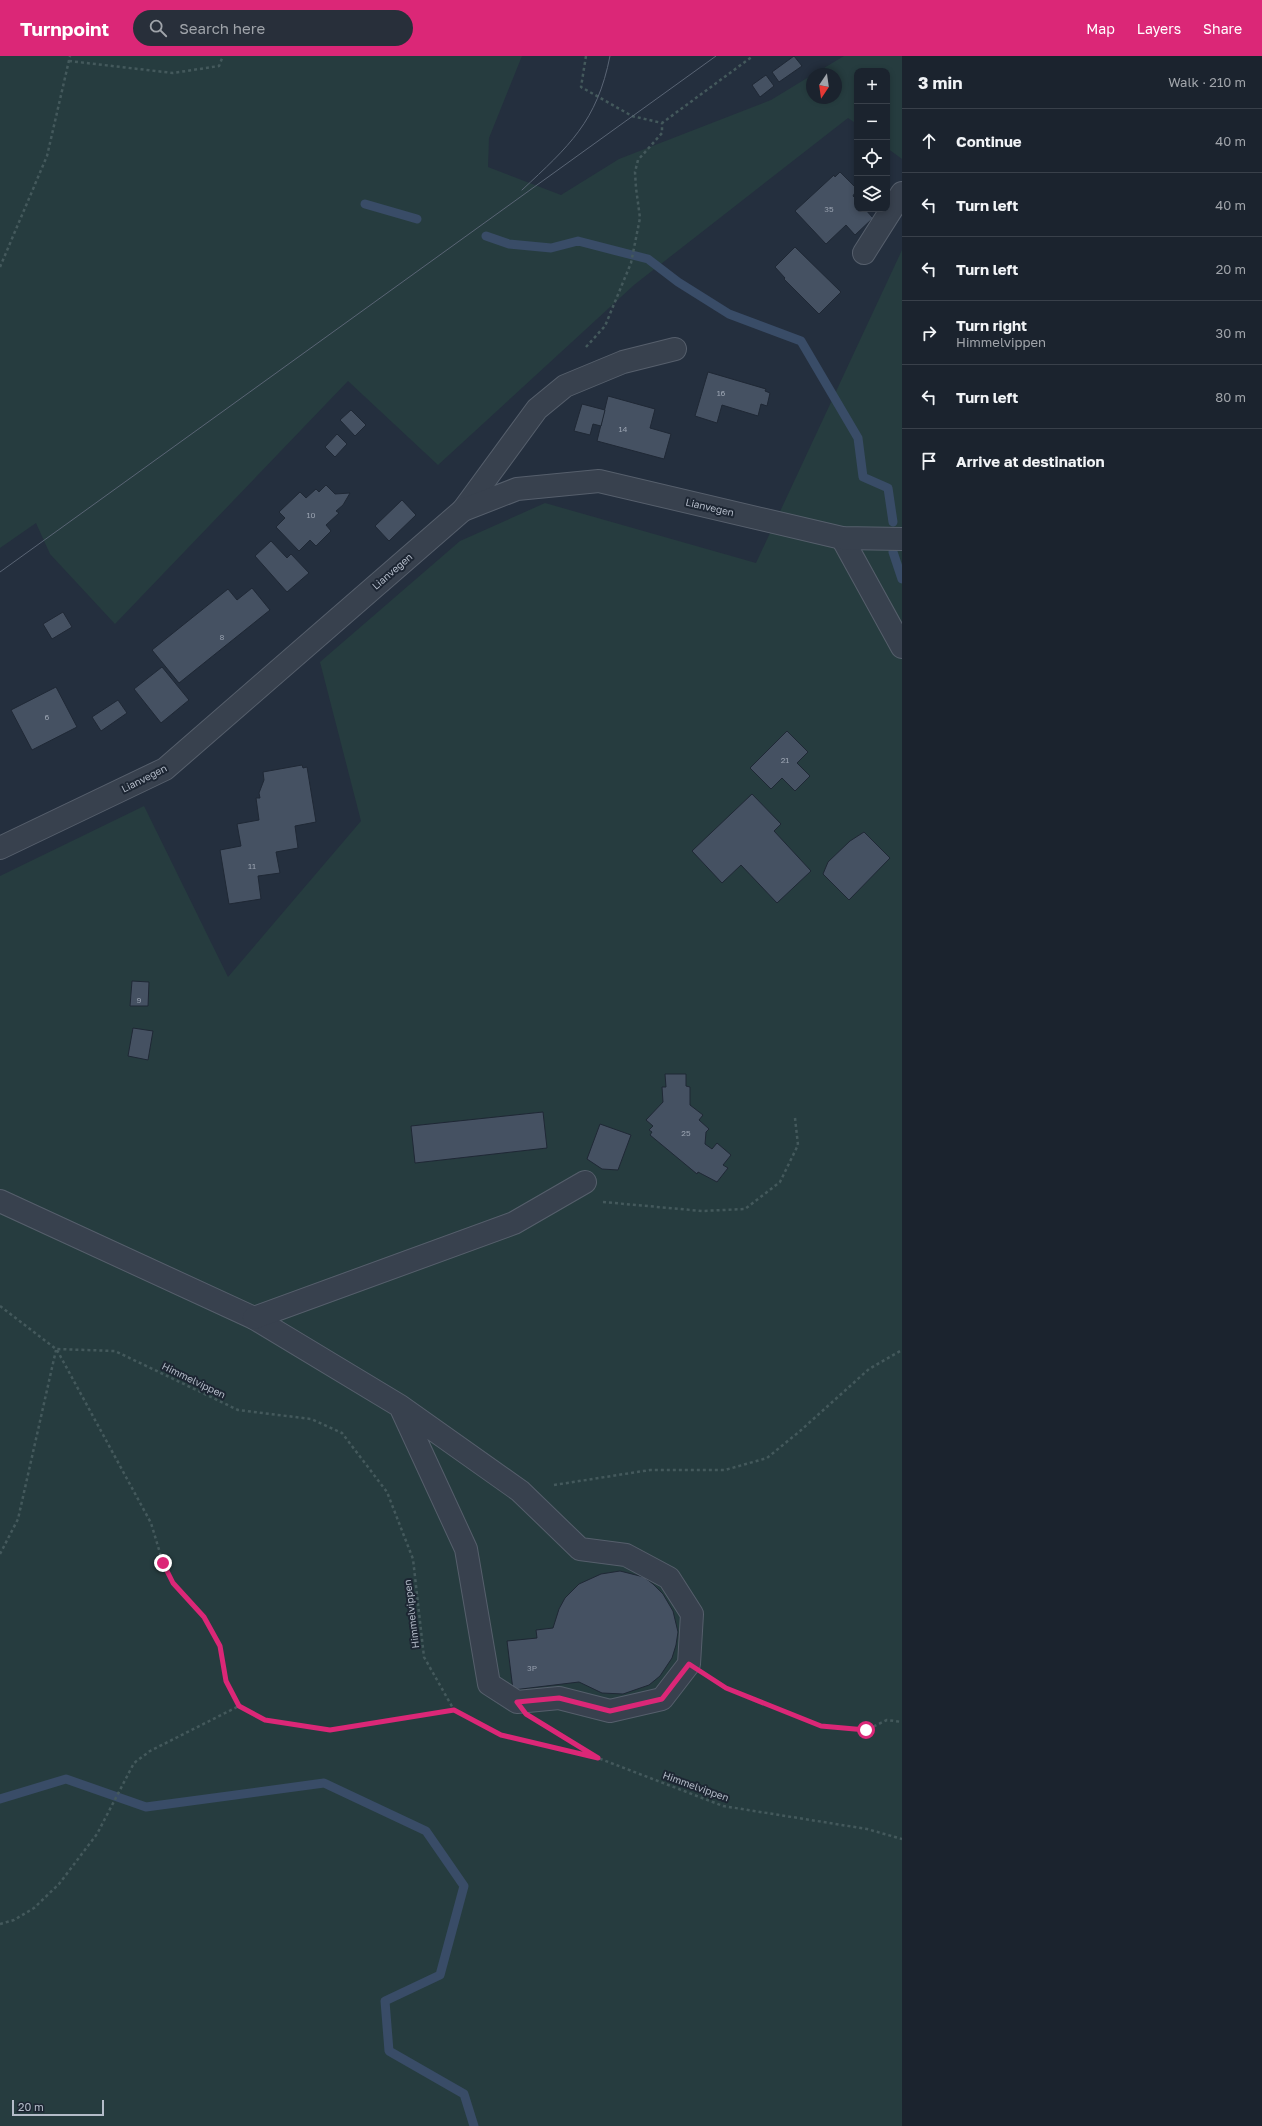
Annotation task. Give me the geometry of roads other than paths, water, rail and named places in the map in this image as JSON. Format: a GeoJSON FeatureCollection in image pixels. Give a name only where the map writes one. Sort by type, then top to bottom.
{"type":"FeatureCollection","features":[{"type":"Feature","properties":{"kind":"street"},"geometry":{"type":"LineString","coordinates":[[864,252],[902,193]]}},
{"type":"Feature","properties":{"kind":"street"},"geometry":{"type":"LineString","coordinates":[[463,510],[537,410],[565,386],[623,362],[675,349]]}},
{"type":"Feature","properties":{"kind":"street","name":"Lianvegen"},"geometry":{"type":"LineString","coordinates":[[0,848],[165,770],[463,510],[517,489],[599,481],[842,538],[902,539]]}},
{"type":"Feature","properties":{"kind":"street"},"geometry":{"type":"LineString","coordinates":[[842,538],[902,647]]}},
{"type":"Feature","properties":{"kind":"street"},"geometry":{"type":"LineString","coordinates":[[254,1318],[514,1223],[585,1182]]}},
{"type":"Feature","properties":{"kind":"street"},"geometry":{"type":"LineString","coordinates":[[0,1201],[254,1318],[400,1406],[520,1490],[580,1549],[626,1555],[669,1578],[692,1614],[689,1664],[662,1699],[610,1711],[559,1698],[517,1702],[490,1684],[466,1549],[400,1406]]}},
{"type":"Feature","properties":{"kind":"waterway"},"geometry":{"type":"LineString","coordinates":[[365,204],[417,219]]}},
{"type":"Feature","properties":{"kind":"waterway"},"geometry":{"type":"LineString","coordinates":[[486,236],[509,244],[551,248],[578,241],[648,259],[678,282],[729,314],[801,341],[858,438],[863,477],[888,488],[893,522]]}},
{"type":"Feature","properties":{"kind":"waterway"},"geometry":{"type":"LineString","coordinates":[[893,552],[902,579]]}},
{"type":"Feature","properties":{"kind":"waterway"},"geometry":{"type":"LineString","coordinates":[[0,1799],[66,1779],[146,1807],[324,1783],[426,1831],[464,1886],[440,1975],[385,2001],[389,2051],[464,2094],[474,2126]]}},
{"type":"Feature","properties":{"kind":"tram line"},"geometry":{"type":"LineString","coordinates":[[522,190],[567,146],[589,116],[597,99],[610,56]]}},
{"type":"Feature","properties":{"kind":"tram line"},"geometry":{"type":"LineString","coordinates":[[0,572],[716,56]]}}]}
